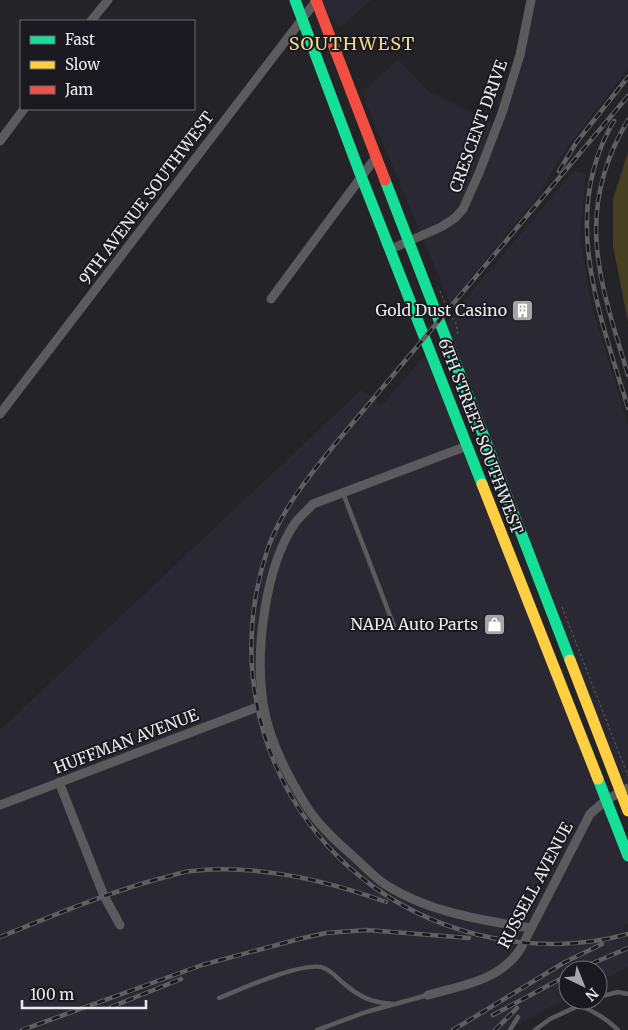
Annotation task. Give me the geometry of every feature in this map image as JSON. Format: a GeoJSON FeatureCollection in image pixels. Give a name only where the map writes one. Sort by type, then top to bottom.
{"type":"FeatureCollection","features":[{"type":"Feature","properties":{"kind":"main road","name":"6TH STREET SOUTHWEST"},"geometry":{"type":"LineString","coordinates":[[295,0],[361,176],[628,856]]}},
{"type":"Feature","properties":{"kind":"main road","name":"6TH STREET SOUTHWEST"},"geometry":{"type":"LineString","coordinates":[[316,0],[408,241],[624,790],[628,812]]}},
{"type":"Feature","properties":{"kind":"street"},"geometry":{"type":"LineString","coordinates":[[92,20],[108,0]]}},
{"type":"Feature","properties":{"kind":"street","name":"9TH AVENUE SOUTHWEST"},"geometry":{"type":"LineString","coordinates":[[0,414],[316,0]]}},
{"type":"Feature","properties":{"kind":"street","name":"CRESCENT DRIVE"},"geometry":{"type":"LineString","coordinates":[[391,249],[441,227],[455,218],[463,209],[502,113],[520,56],[531,0]]}},
{"type":"Feature","properties":{"kind":"street"},"geometry":{"type":"LineString","coordinates":[[0,141],[23,110]]}},
{"type":"Feature","properties":{"kind":"street"},"geometry":{"type":"LineString","coordinates":[[271,299],[376,157]]}},
{"type":"Feature","properties":{"kind":"street"},"geometry":{"type":"LineString","coordinates":[[467,446],[313,504],[295,523],[274,572],[266,598],[261,654],[263,705],[273,736],[293,782],[306,806],[342,846],[384,884],[424,903],[454,914],[530,928]]}},
{"type":"Feature","properties":{"kind":"street","name":"HUFFMAN AVENUE"},"geometry":{"type":"LineString","coordinates":[[0,805],[263,705]]}},
{"type":"Feature","properties":{"kind":"street"},"geometry":{"type":"LineString","coordinates":[[59,782],[104,896],[120,925]]}},
{"type":"Feature","properties":{"kind":"street","name":"RUSSELL AVENUE"},"geometry":{"type":"LineString","coordinates":[[428,995],[482,980],[501,971],[516,957],[584,822],[596,807],[624,790]]}},
{"type":"Feature","properties":{"kind":"lane"},"geometry":{"type":"LineString","coordinates":[[343,493],[394,626]]}},
{"type":"Feature","properties":{"kind":"lane"},"geometry":{"type":"LineString","coordinates":[[218,998],[294,970],[319,966],[331,971],[364,998],[373,1002],[393,1004]]}},
{"type":"Feature","properties":{"kind":"lane"},"geometry":{"type":"LineString","coordinates":[[608,994],[618,992],[628,994]]}},
{"type":"Feature","properties":{"kind":"lane"},"geometry":{"type":"LineString","coordinates":[[317,1030],[393,1004],[428,995]]}},
{"type":"Feature","properties":{"kind":"lane"},"geometry":{"type":"LineString","coordinates":[[535,1030],[569,1010]]}},
{"type":"Feature","properties":{"kind":"lane"},"geometry":{"type":"LineString","coordinates":[[590,1010],[618,1030]]}},
{"type":"Feature","properties":{"kind":"lane"},"geometry":{"type":"LineString","coordinates":[[510,1030],[518,1017]]}},
{"type":"Feature","properties":{"kind":"shaded area"},"geometry":{"type":"Polygon","coordinates":[[[316,0],[371,0],[340,28],[316,0]]]}},
{"type":"Feature","properties":{"kind":"shaded area"},"geometry":{"type":"Polygon","coordinates":[[[530,0],[628,0],[628,68],[567,148],[535,200],[450,303],[362,93],[398,59],[429,92],[497,126],[530,0]]]}},
{"type":"Feature","properties":{"kind":"shaded area"},"geometry":{"type":"Polygon","coordinates":[[[628,152],[628,322],[613,246],[613,199],[628,152]]]}},
{"type":"Feature","properties":{"kind":"shaded area"},"geometry":{"type":"Polygon","coordinates":[[[574,171],[586,174],[580,237],[590,300],[628,425],[628,789],[620,791],[441,328],[574,171]]]}},
{"type":"Feature","properties":{"kind":"shaded area"},"geometry":{"type":"Polygon","coordinates":[[[430,349],[628,856],[628,924],[623,926],[628,942],[628,967],[608,977],[608,960],[558,960],[558,1003],[507,1030],[0,1030],[0,730],[361,390],[382,405],[430,349]]]}},
{"type":"Feature","properties":{"kind":"railway"},"geometry":{"type":"LineString","coordinates":[[559,171],[576,143],[628,77]]}},
{"type":"Feature","properties":{"kind":"railway"},"geometry":{"type":"LineString","coordinates":[[628,96],[306,481],[288,506],[268,548],[253,614],[253,678],[266,739],[291,795],[327,845],[374,887],[429,918],[493,938],[527,943],[561,944],[595,941],[628,934]]}},
{"type":"Feature","properties":{"kind":"railway"},"geometry":{"type":"LineString","coordinates":[[628,120],[611,154],[601,185],[596,216],[597,247],[601,277],[628,375]]}},
{"type":"Feature","properties":{"kind":"railway"},"geometry":{"type":"LineString","coordinates":[[614,121],[598,156],[589,192],[587,228],[590,264],[597,301],[628,408]]}},
{"type":"Feature","properties":{"kind":"railway"},"geometry":{"type":"LineString","coordinates":[[0,937],[118,891],[191,871],[216,869],[265,872],[315,881],[386,902]]}},
{"type":"Feature","properties":{"kind":"railway"},"geometry":{"type":"LineString","coordinates":[[22,1030],[202,965],[326,933],[367,930],[469,938]]}},
{"type":"Feature","properties":{"kind":"railway"},"geometry":{"type":"LineString","coordinates":[[453,1030],[565,962],[602,944]]}},
{"type":"Feature","properties":{"kind":"railway"},"geometry":{"type":"LineString","coordinates":[[600,960],[628,948]]}},
{"type":"Feature","properties":{"kind":"railway"},"geometry":{"type":"LineString","coordinates":[[111,1007],[181,979]]}},
{"type":"Feature","properties":{"kind":"railway"},"geometry":{"type":"LineString","coordinates":[[493,1015],[558,980]]}},
{"type":"Feature","properties":{"kind":"railway"},"geometry":{"type":"LineString","coordinates":[[495,1030],[517,1008]]}},
{"type":"Feature","properties":{"kind":"traffic: fast"},"geometry":{"type":"LineString","coordinates":[[295,0],[361,176],[482,484]]}},
{"type":"Feature","properties":{"kind":"traffic: fast"},"geometry":{"type":"LineString","coordinates":[[385,180],[570,660]]}},
{"type":"Feature","properties":{"kind":"traffic: fast"},"geometry":{"type":"LineString","coordinates":[[598,779],[628,856]]}},
{"type":"Feature","properties":{"kind":"traffic: slow"},"geometry":{"type":"LineString","coordinates":[[482,484],[598,779]]}},
{"type":"Feature","properties":{"kind":"traffic: slow"},"geometry":{"type":"LineString","coordinates":[[570,660],[628,811]]}},
{"type":"Feature","properties":{"kind":"traffic: jam"},"geometry":{"type":"LineString","coordinates":[[316,0],[385,180]]}},
{"type":"Feature","properties":{"kind":"place","name":"Gold Dust Casino"},"geometry":{"type":"Point","coordinates":[523,310]}},
{"type":"Feature","properties":{"kind":"place","name":"NAPA Auto Parts"},"geometry":{"type":"Point","coordinates":[494,624]}},
{"type":"Feature","properties":{"kind":"district","name":"SOUTHWEST"},"geometry":{"type":"Point","coordinates":[352,43]}}]}
